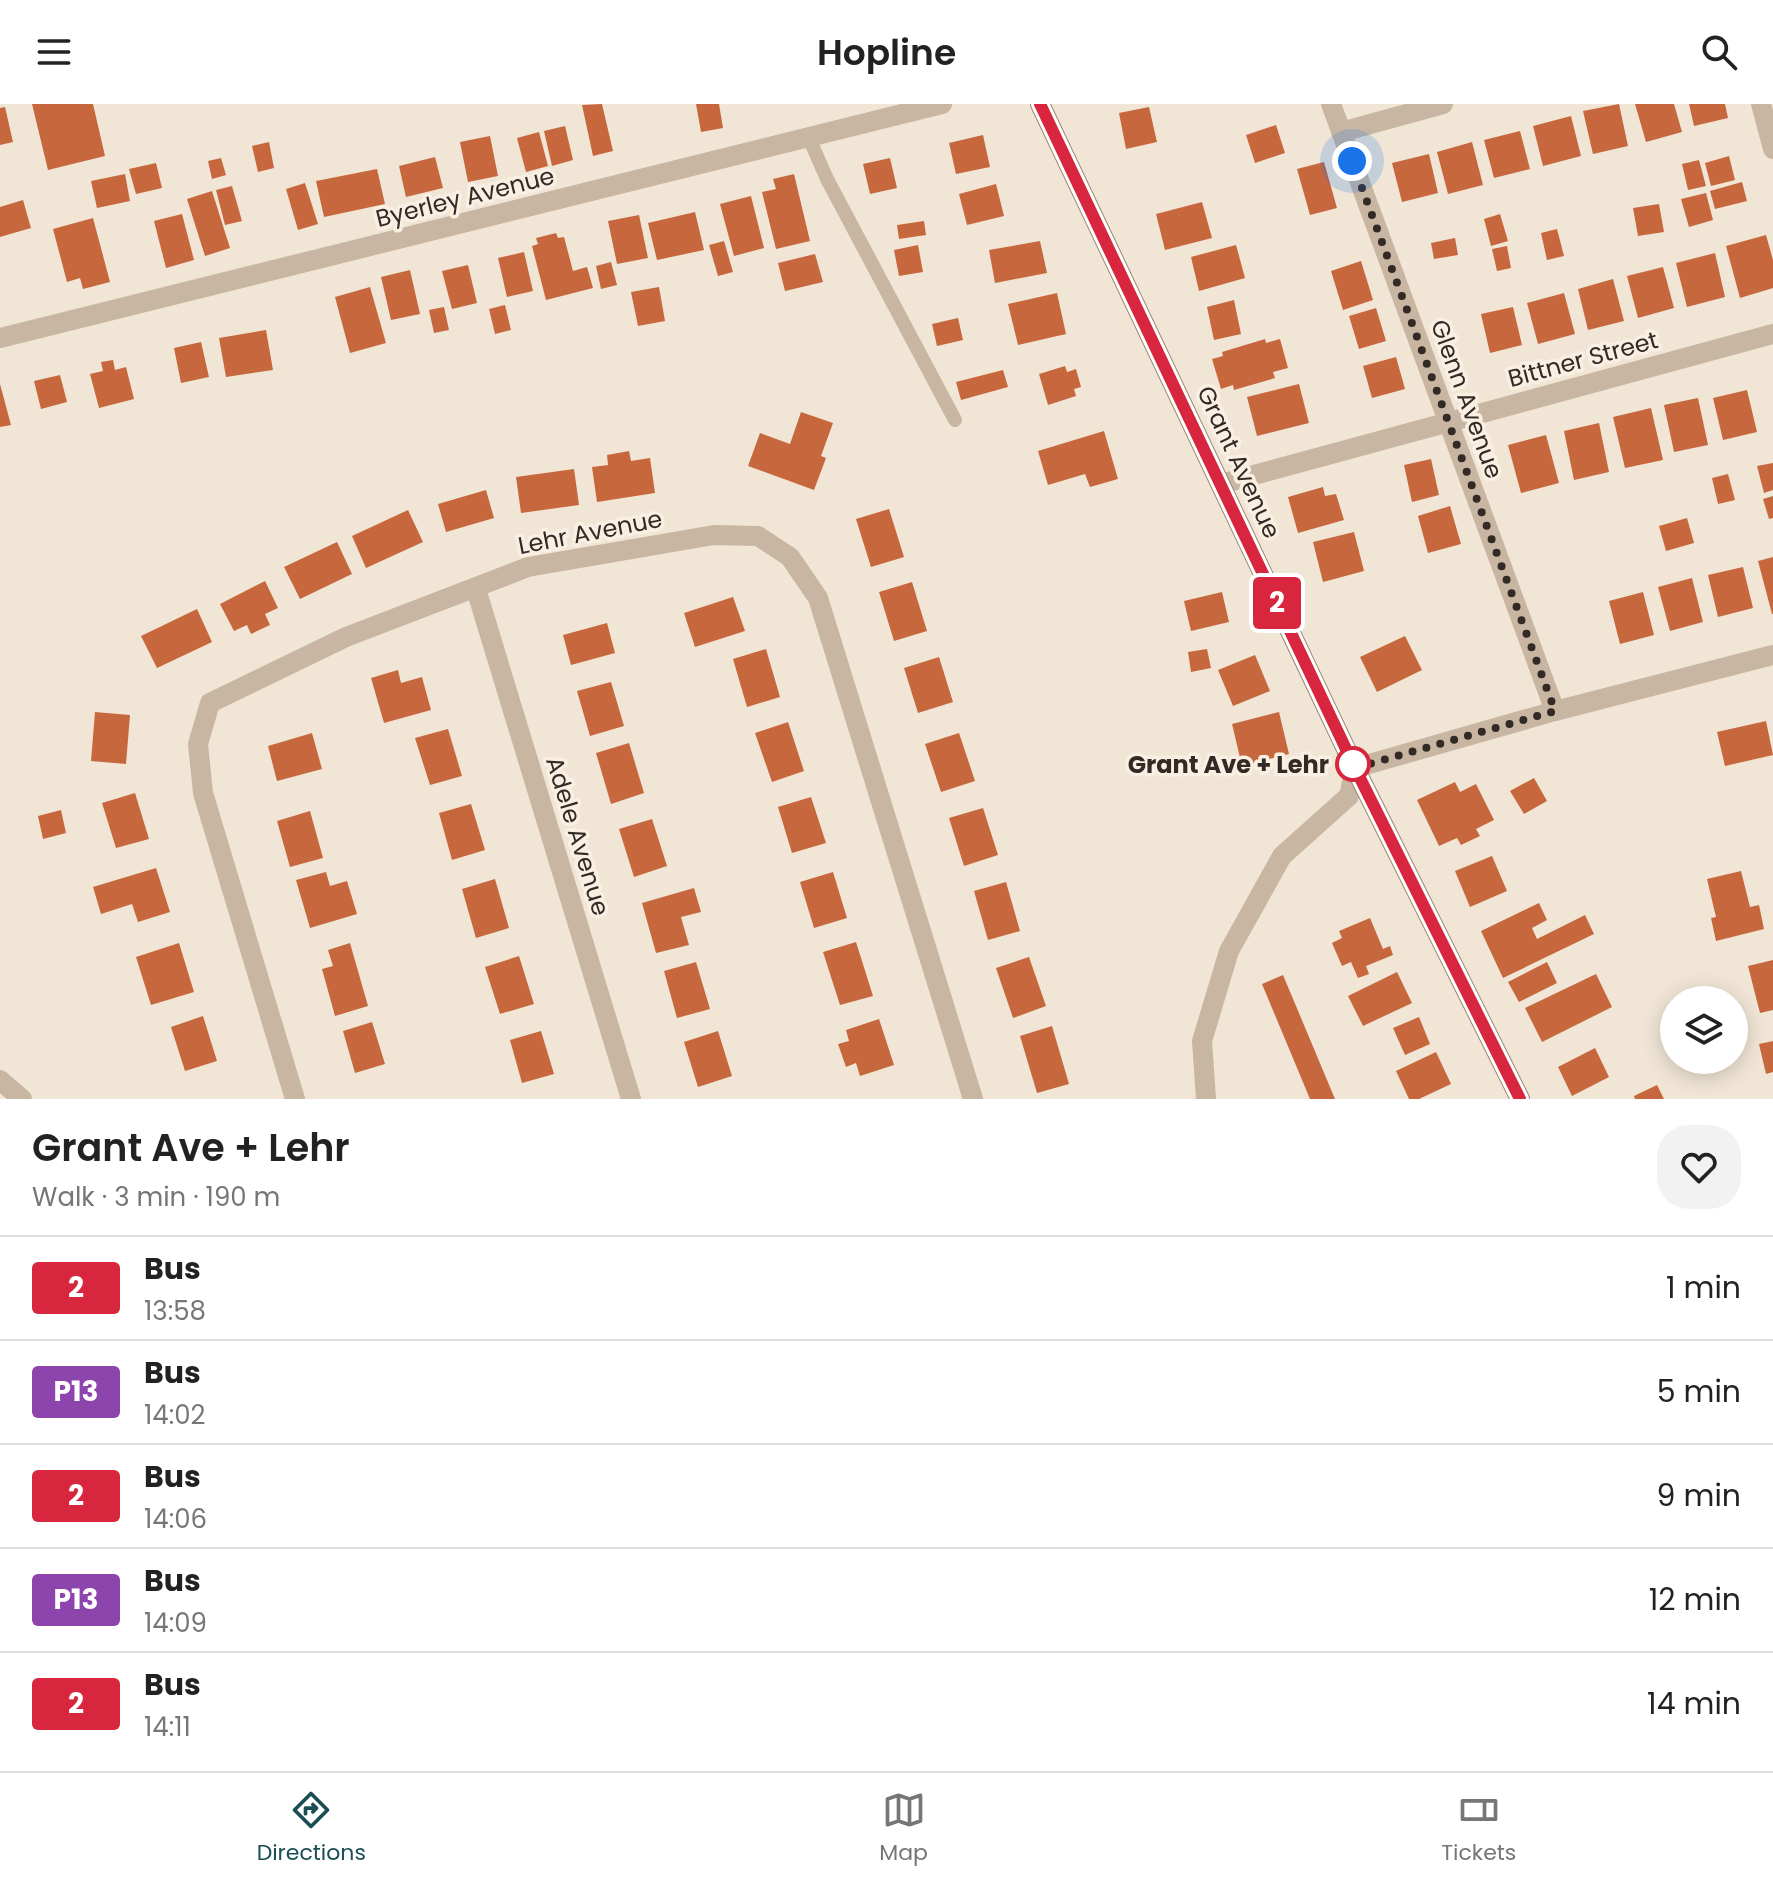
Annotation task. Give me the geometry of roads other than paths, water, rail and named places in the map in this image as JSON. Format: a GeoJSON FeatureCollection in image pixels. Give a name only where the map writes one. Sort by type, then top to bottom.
{"type":"FeatureCollection","features":[{"type":"Feature","properties":{"kind":"main road","name":"Grant Avenue"},"geometry":{"type":"LineString","coordinates":[[1040,104],[1355,768],[1520,1099]]}},
{"type":"Feature","properties":{"kind":"street","name":"Byerley Avenue"},"geometry":{"type":"LineString","coordinates":[[0,338],[942,104]]}},
{"type":"Feature","properties":{"kind":"street","name":"Glenn Avenue"},"geometry":{"type":"LineString","coordinates":[[1331,104],[1555,711]]}},
{"type":"Feature","properties":{"kind":"street"},"geometry":{"type":"LineString","coordinates":[[1341,132],[1443,104]]}},
{"type":"Feature","properties":{"kind":"street"},"geometry":{"type":"LineString","coordinates":[[1761,104],[1773,149]]}},
{"type":"Feature","properties":{"kind":"street","name":"Bittner Street"},"geometry":{"type":"LineString","coordinates":[[1221,484],[1773,334]]}},
{"type":"Feature","properties":{"kind":"street","name":"Lehr Avenue"},"geometry":{"type":"LineString","coordinates":[[295,1099],[203,793],[198,744],[210,703],[346,637],[528,567],[714,535],[758,536],[790,557],[818,598],[973,1099]]}},
{"type":"Feature","properties":{"kind":"street","name":"Adele Avenue"},"geometry":{"type":"LineString","coordinates":[[476,589],[631,1099]]}},
{"type":"Feature","properties":{"kind":"street"},"geometry":{"type":"LineString","coordinates":[[1206,1099],[1202,1041],[1229,951],[1282,856],[1349,796],[1355,768],[1555,711],[1773,655]]}},
{"type":"Feature","properties":{"kind":"street"},"geometry":{"type":"LineString","coordinates":[[0,1080],[22,1099]]}},
{"type":"Feature","properties":{"kind":"lane"},"geometry":{"type":"LineString","coordinates":[[809,138],[827,179],[955,420]]}},
{"type":"Feature","properties":{"kind":"place","name":"Grant Ave + Lehr"},"geometry":{"type":"Point","coordinates":[1353,764]}}]}
